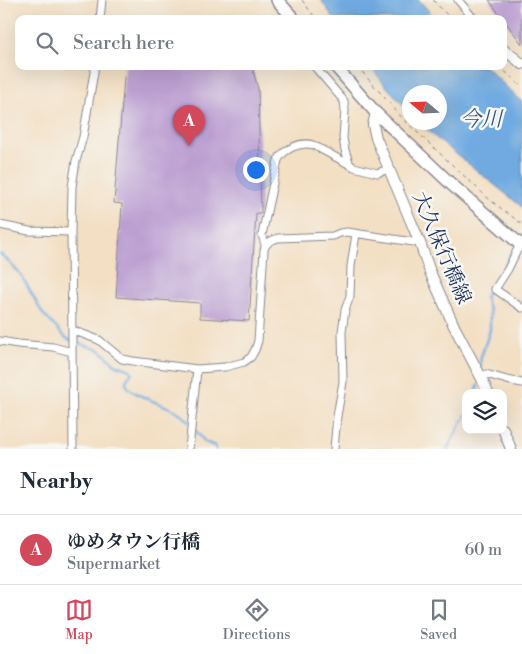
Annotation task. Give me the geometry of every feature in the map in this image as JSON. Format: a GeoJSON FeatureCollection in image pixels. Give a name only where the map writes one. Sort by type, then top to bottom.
{"type":"FeatureCollection","features":[{"type":"Feature","properties":{"kind":"main road"},"geometry":{"type":"LineString","coordinates":[[277,0],[290,15]]}},
{"type":"Feature","properties":{"kind":"main road"},"geometry":{"type":"LineString","coordinates":[[507,50],[522,64]]}},
{"type":"Feature","properties":{"kind":"main road"},"geometry":{"type":"LineString","coordinates":[[339,70],[376,112],[451,184],[521,245]]}},
{"type":"Feature","properties":{"kind":"main road","name":"大久保行橋線"},"geometry":{"type":"LineString","coordinates":[[376,112],[373,125],[376,138],[420,243],[430,272],[454,326],[486,389]]}},
{"type":"Feature","properties":{"kind":"main road"},"geometry":{"type":"LineString","coordinates":[[505,434],[511,449]]}},
{"type":"Feature","properties":{"kind":"street"},"geometry":{"type":"LineString","coordinates":[[100,15],[102,0]]}},
{"type":"Feature","properties":{"kind":"street"},"geometry":{"type":"LineString","coordinates":[[458,0],[471,15]]}},
{"type":"Feature","properties":{"kind":"street"},"geometry":{"type":"LineString","coordinates":[[73,449],[72,187],[94,70]]}},
{"type":"Feature","properties":{"kind":"street"},"geometry":{"type":"LineString","coordinates":[[318,70],[344,100],[343,138],[350,165]]}},
{"type":"Feature","properties":{"kind":"street"},"geometry":{"type":"LineString","coordinates":[[72,330],[99,340],[122,359],[197,368],[244,362],[251,357],[258,341],[265,245],[262,235],[278,160],[281,155],[300,144],[307,143],[354,167],[377,173],[389,169]]}},
{"type":"Feature","properties":{"kind":"street"},"geometry":{"type":"LineString","coordinates":[[0,225],[29,231],[71,232]]}},
{"type":"Feature","properties":{"kind":"street"},"geometry":{"type":"LineString","coordinates":[[265,245],[278,238],[334,236],[347,232],[420,243]]}},
{"type":"Feature","properties":{"kind":"street"},"geometry":{"type":"LineString","coordinates":[[334,449],[343,382],[342,332],[345,310],[350,296],[351,266],[356,234]]}},
{"type":"Feature","properties":{"kind":"street"},"geometry":{"type":"LineString","coordinates":[[521,245],[495,289],[522,308]]}},
{"type":"Feature","properties":{"kind":"street"},"geometry":{"type":"LineString","coordinates":[[0,341],[53,347],[72,352]]}},
{"type":"Feature","properties":{"kind":"street"},"geometry":{"type":"LineString","coordinates":[[189,449],[197,368]]}},
{"type":"Feature","properties":{"kind":"street"},"geometry":{"type":"LineString","coordinates":[[482,379],[486,374],[522,382]]}},
{"type":"Feature","properties":{"kind":"path"},"geometry":{"type":"LineString","coordinates":[[302,0],[313,15]]}},
{"type":"Feature","properties":{"kind":"path"},"geometry":{"type":"LineString","coordinates":[[433,0],[447,15]]}},
{"type":"Feature","properties":{"kind":"path"},"geometry":{"type":"LineString","coordinates":[[360,70],[404,120],[490,200],[522,224]]}},
{"type":"Feature","properties":{"kind":"path"},"geometry":{"type":"LineString","coordinates":[[503,70],[522,87]]}},
{"type":"Feature","properties":{"kind":"water"},"geometry":{"type":"Polygon","coordinates":[[[321,0],[419,0],[432,15],[331,15],[321,0]]]}},
{"type":"Feature","properties":{"kind":"water","name":"今川"},"geometry":{"type":"Polygon","coordinates":[[[373,70],[489,70],[522,102],[522,207],[428,130],[447,130],[447,85],[402,85],[402,103],[373,70]]]}},
{"type":"Feature","properties":{"kind":"building"},"geometry":{"type":"Polygon","coordinates":[[[489,0],[522,0],[522,44],[507,24],[507,15],[500,15],[489,0]]]}},
{"type":"Feature","properties":{"kind":"building"},"geometry":{"type":"Polygon","coordinates":[[[125,70],[253,70],[258,89],[261,213],[256,213],[249,321],[200,318],[200,303],[116,297],[122,204],[114,203],[125,70]]]}},
{"type":"Feature","properties":{"kind":"waterway"},"geometry":{"type":"LineString","coordinates":[[0,254],[21,275],[43,314],[66,338],[100,350],[115,364],[130,370],[132,372],[126,382],[131,390],[166,406],[189,422]]}},
{"type":"Feature","properties":{"kind":"waterway"},"geometry":{"type":"LineString","coordinates":[[480,368],[481,357],[490,330],[490,312],[485,297],[504,268],[510,254]]}},
{"type":"Feature","properties":{"kind":"waterway"},"geometry":{"type":"LineString","coordinates":[[477,389],[478,385]]}},
{"type":"Feature","properties":{"kind":"waterway"},"geometry":{"type":"LineString","coordinates":[[447,449],[462,422]]}},
{"type":"Feature","properties":{"kind":"waterway"},"geometry":{"type":"LineString","coordinates":[[193,427],[205,442],[215,446],[216,449]]}},
{"type":"Feature","properties":{"kind":"place","name":"ゆめタウン行橋"},"geometry":{"type":"Point","coordinates":[189,146]}}]}
